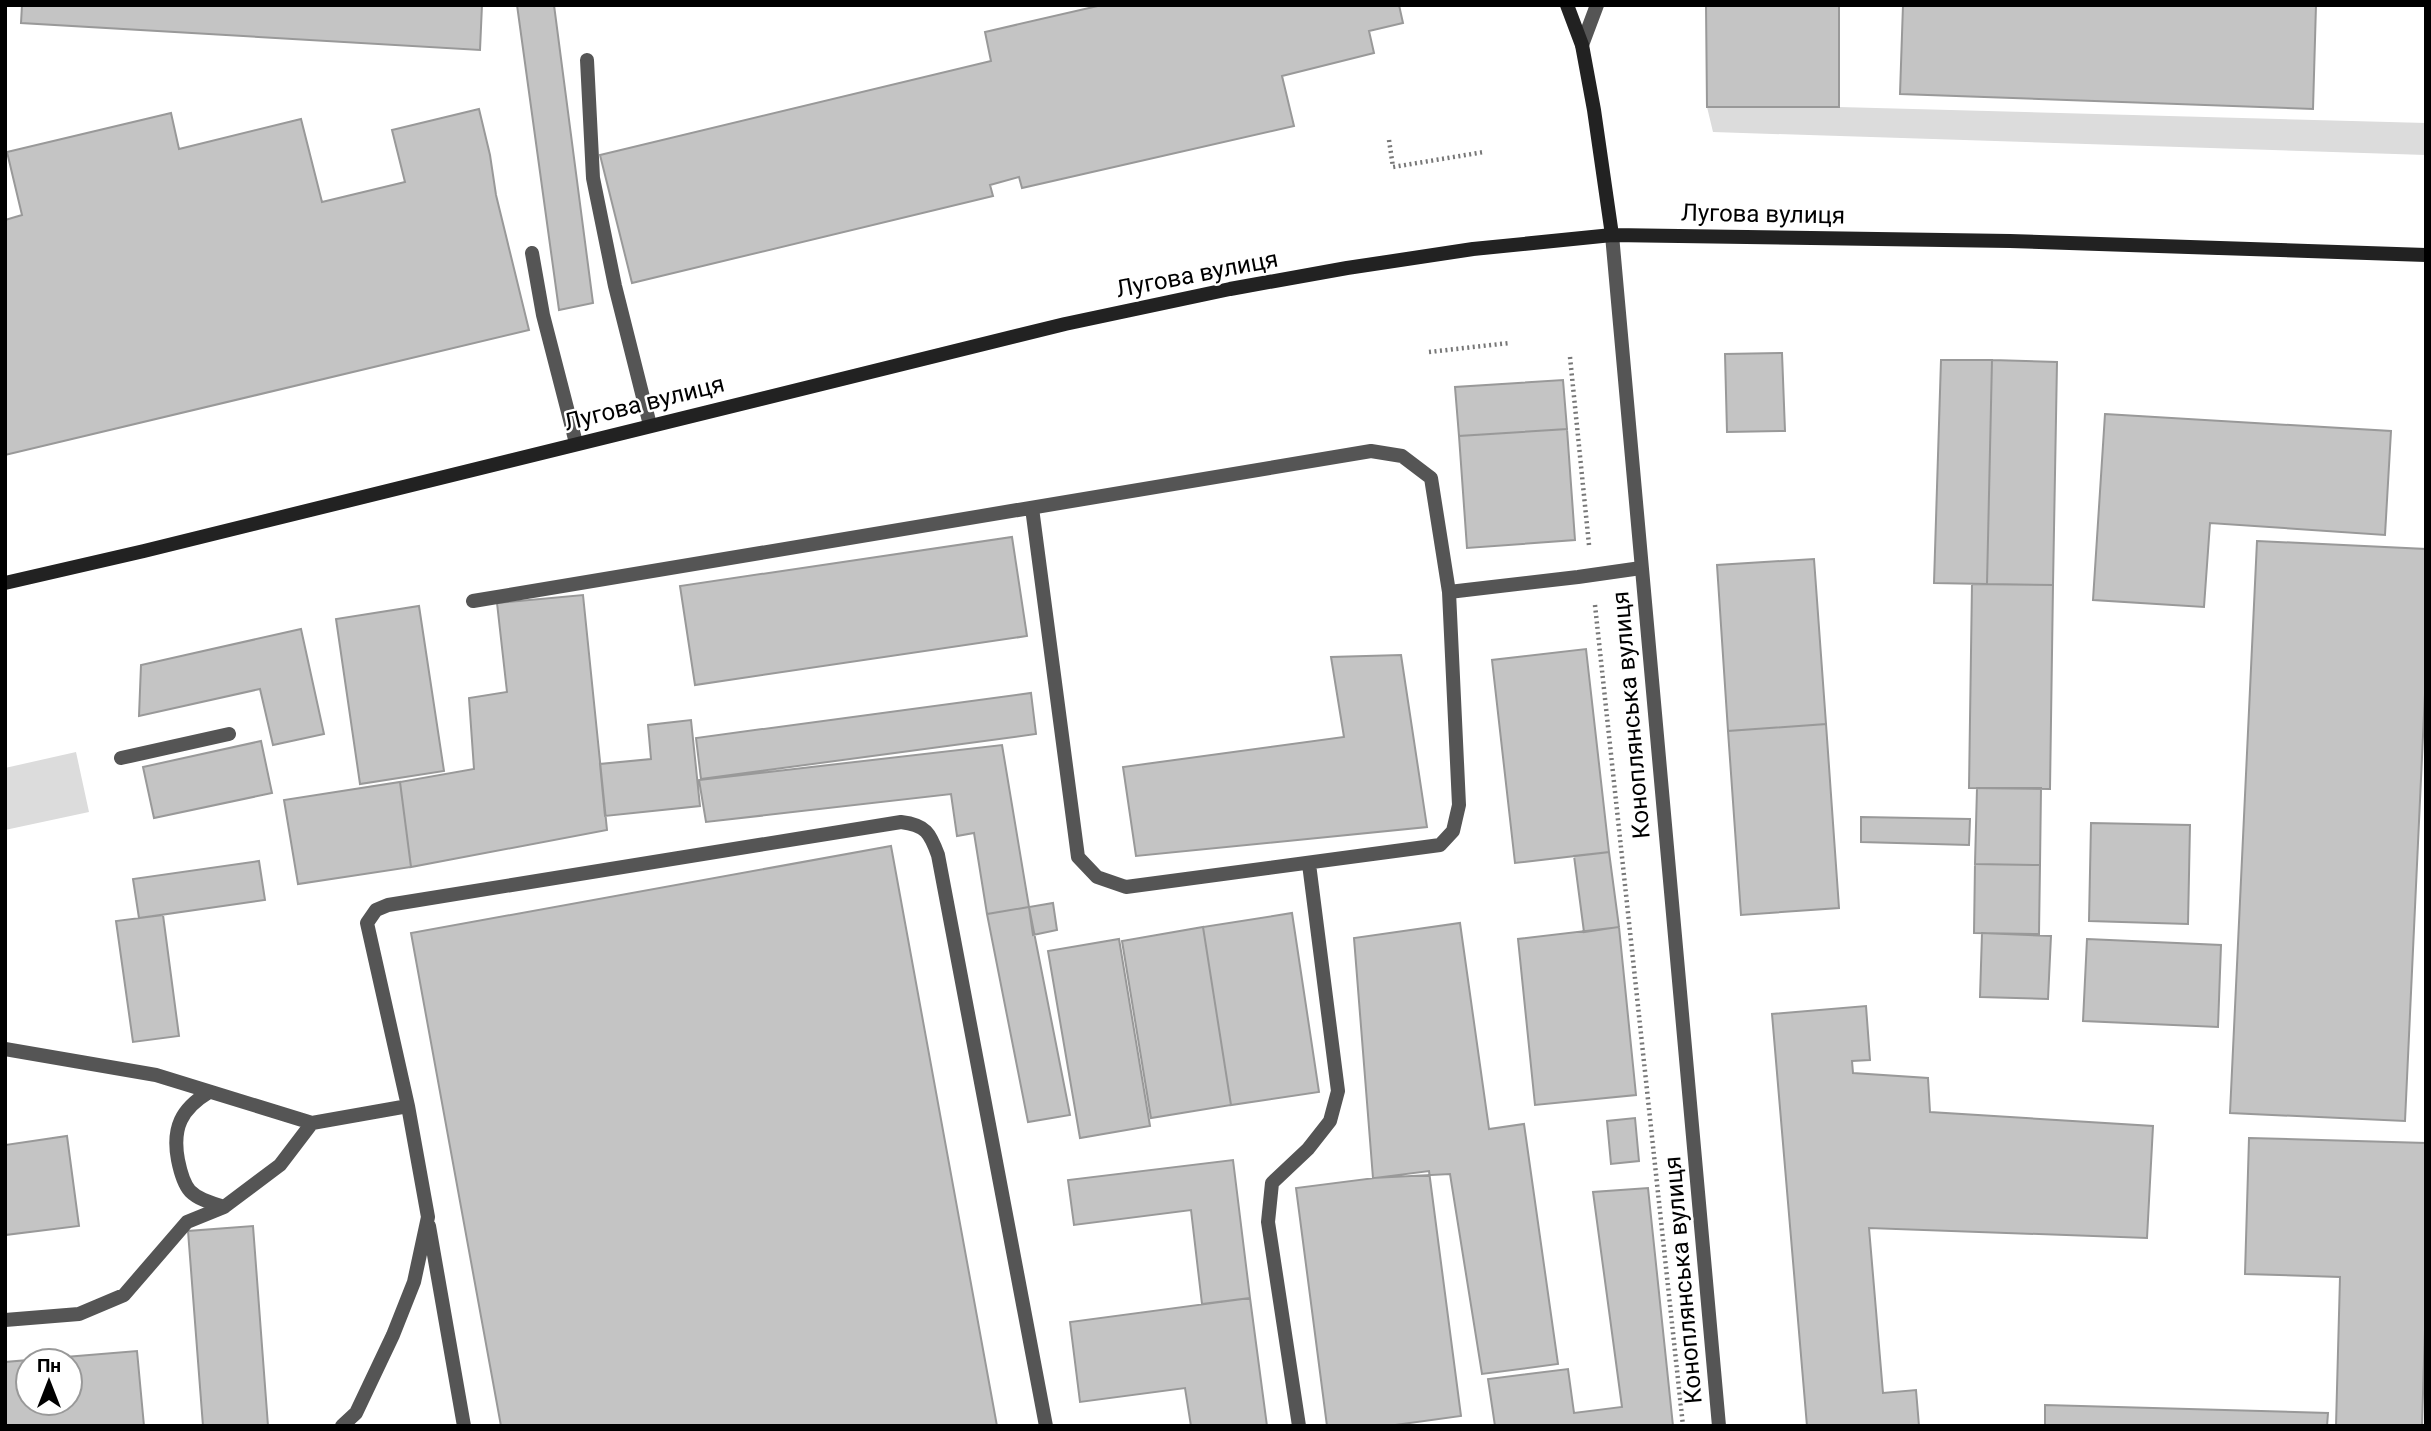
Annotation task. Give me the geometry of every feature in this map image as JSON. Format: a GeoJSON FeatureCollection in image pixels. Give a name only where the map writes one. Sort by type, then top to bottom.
{"type":"FeatureCollection","features":[{"type":"Feature","properties":{"kind":"main road","name":"Коноплянська вулиця"},"geometry":{"type":"LineString","coordinates":[[1567,5],[1582,45],[1612,235]]}},
{"type":"Feature","properties":{"kind":"main road","name":"Лугова вулиця"},"geometry":{"type":"LineString","coordinates":[[5,583],[1065,324],[1230,289],[1473,249],[1612,235],[1955,240],[2426,255]]}},
{"type":"Feature","properties":{"kind":"street"},"geometry":{"type":"LineString","coordinates":[[1582,45],[1597,5]]}},
{"type":"Feature","properties":{"kind":"street"},"geometry":{"type":"LineString","coordinates":[[587,60],[593,178],[615,286],[650,425]]}},
{"type":"Feature","properties":{"kind":"street","name":"Коноплянська вулиця"},"geometry":{"type":"LineString","coordinates":[[1612,235],[1719,1426]]}},
{"type":"Feature","properties":{"kind":"street"},"geometry":{"type":"LineString","coordinates":[[532,253],[543,314],[576,443]]}},
{"type":"Feature","properties":{"kind":"street"},"geometry":{"type":"LineString","coordinates":[[472,601],[1371,451],[1402,456],[1432,478],[1449,592],[1459,805],[1453,831],[1440,845],[1126,887],[1097,877],[1078,857],[1032,508]]}},
{"type":"Feature","properties":{"kind":"street"},"geometry":{"type":"LineString","coordinates":[[1449,592],[1641,568]]}},
{"type":"Feature","properties":{"kind":"street"},"geometry":{"type":"LineString","coordinates":[[121,758],[229,734]]}},
{"type":"Feature","properties":{"kind":"street"},"geometry":{"type":"LineString","coordinates":[[464,1426],[408,1106],[367,923],[376,910],[388,905],[901,822],[915,824],[931,834],[938,855],[1046,1426]]}},
{"type":"Feature","properties":{"kind":"street"},"geometry":{"type":"LineString","coordinates":[[1299,1426],[1268,1222],[1272,1184],[1308,1149],[1330,1121],[1338,1091],[1309,863]]}},
{"type":"Feature","properties":{"kind":"street"},"geometry":{"type":"LineString","coordinates":[[5,1049],[156,1074],[312,1123],[408,1106]]}},
{"type":"Feature","properties":{"kind":"street"},"geometry":{"type":"LineString","coordinates":[[209,1092],[194,1101],[185,1111],[177,1126],[176,1148],[180,1173],[189,1190],[205,1202],[224,1207]]}},
{"type":"Feature","properties":{"kind":"street"},"geometry":{"type":"LineString","coordinates":[[5,1320],[79,1314],[124,1295],[187,1222],[224,1207],[280,1166],[312,1123]]}},
{"type":"Feature","properties":{"kind":"street"},"geometry":{"type":"LineString","coordinates":[[342,1426],[356,1413],[393,1335],[414,1282],[428,1217]]}},
{"type":"Feature","properties":{"kind":"path"},"geometry":{"type":"LineString","coordinates":[[1389,139],[1393,167],[1484,152]]}},
{"type":"Feature","properties":{"kind":"path"},"geometry":{"type":"LineString","coordinates":[[1429,352],[1510,343]]}},
{"type":"Feature","properties":{"kind":"path"},"geometry":{"type":"LineString","coordinates":[[1570,357],[1683,1426]]}},
{"type":"Feature","properties":{"kind":"shaded area"},"geometry":{"type":"Polygon","coordinates":[[[1707,107],[1839,107],[2426,123],[2426,155],[1713,132],[1707,107]]]}},
{"type":"Feature","properties":{"kind":"shaded area"},"geometry":{"type":"Polygon","coordinates":[[[76,752],[89,812],[5,830],[5,768],[76,752]]]}},
{"type":"Feature","properties":{"kind":"building"},"geometry":{"type":"Polygon","coordinates":[[[22,5],[482,5],[480,50],[21,23],[22,5]]]}},
{"type":"Feature","properties":{"kind":"building"},"geometry":{"type":"Polygon","coordinates":[[[517,5],[554,5],[593,303],[559,310],[517,5]]]}},
{"type":"Feature","properties":{"kind":"building"},"geometry":{"type":"Polygon","coordinates":[[[1102,5],[1399,5],[1403,23],[1369,31],[1374,53],[1282,76],[1294,126],[1022,188],[1019,177],[990,185],[993,196],[632,283],[600,155],[991,61],[985,32],[1102,5]]]}},
{"type":"Feature","properties":{"kind":"building"},"geometry":{"type":"Polygon","coordinates":[[[1706,5],[1839,5],[1839,107],[1707,107],[1706,5]]]}},
{"type":"Feature","properties":{"kind":"building"},"geometry":{"type":"Polygon","coordinates":[[[1903,5],[2316,5],[2313,109],[1900,94],[1903,5]]]}},
{"type":"Feature","properties":{"kind":"building"},"geometry":{"type":"Polygon","coordinates":[[[479,109],[496,195],[529,330],[5,455],[5,220],[22,215],[7,152],[171,113],[179,149],[301,119],[322,202],[405,182],[392,130],[479,109]]]}},
{"type":"Feature","properties":{"kind":"building"},"geometry":{"type":"Polygon","coordinates":[[[1782,353],[1785,431],[1727,432],[1725,354],[1782,353]]]}},
{"type":"Feature","properties":{"kind":"building"},"geometry":{"type":"Polygon","coordinates":[[[1941,360],[1992,360],[1987,584],[1934,583],[1941,360]]]}},
{"type":"Feature","properties":{"kind":"building"},"geometry":{"type":"Polygon","coordinates":[[[1992,360],[2057,362],[2053,585],[1987,584],[1992,360]]]}},
{"type":"Feature","properties":{"kind":"building"},"geometry":{"type":"Polygon","coordinates":[[[1563,380],[1567,429],[1459,436],[1455,387],[1563,380]]]}},
{"type":"Feature","properties":{"kind":"building"},"geometry":{"type":"Polygon","coordinates":[[[2105,414],[2391,431],[2385,535],[2210,523],[2204,607],[2093,600],[2105,414]]]}},
{"type":"Feature","properties":{"kind":"building"},"geometry":{"type":"Polygon","coordinates":[[[1567,429],[1575,540],[1467,548],[1459,436],[1567,429]]]}},
{"type":"Feature","properties":{"kind":"building"},"geometry":{"type":"Polygon","coordinates":[[[1012,537],[1027,636],[695,685],[680,586],[1012,537]]]}},
{"type":"Feature","properties":{"kind":"building"},"geometry":{"type":"Polygon","coordinates":[[[2257,541],[2426,549],[2426,672],[2405,1121],[2230,1113],[2257,541]]]}},
{"type":"Feature","properties":{"kind":"building"},"geometry":{"type":"Polygon","coordinates":[[[1814,559],[1826,724],[1728,731],[1717,565],[1814,559]]]}},
{"type":"Feature","properties":{"kind":"building"},"geometry":{"type":"Polygon","coordinates":[[[1972,584],[2053,585],[2050,789],[1969,788],[1972,584]]]}},
{"type":"Feature","properties":{"kind":"building"},"geometry":{"type":"Polygon","coordinates":[[[583,595],[607,830],[411,867],[400,782],[474,769],[469,698],[507,692],[497,603],[583,595]]]}},
{"type":"Feature","properties":{"kind":"building"},"geometry":{"type":"Polygon","coordinates":[[[419,606],[444,771],[360,784],[336,619],[419,606]]]}},
{"type":"Feature","properties":{"kind":"building"},"geometry":{"type":"Polygon","coordinates":[[[301,629],[324,734],[273,745],[260,689],[139,716],[141,665],[301,629]]]}},
{"type":"Feature","properties":{"kind":"building"},"geometry":{"type":"Polygon","coordinates":[[[1586,649],[1609,852],[1515,863],[1492,660],[1586,649]]]}},
{"type":"Feature","properties":{"kind":"building"},"geometry":{"type":"Polygon","coordinates":[[[1401,655],[1427,827],[1136,856],[1123,767],[1344,737],[1331,657],[1401,655]]]}},
{"type":"Feature","properties":{"kind":"building"},"geometry":{"type":"Polygon","coordinates":[[[1031,693],[1036,734],[701,779],[696,738],[1031,693]]]}},
{"type":"Feature","properties":{"kind":"building"},"geometry":{"type":"Polygon","coordinates":[[[691,720],[700,806],[605,816],[600,764],[651,759],[648,725],[691,720]]]}},
{"type":"Feature","properties":{"kind":"building"},"geometry":{"type":"Polygon","coordinates":[[[1826,724],[1839,908],[1741,915],[1728,731],[1826,724]]]}},
{"type":"Feature","properties":{"kind":"building"},"geometry":{"type":"Polygon","coordinates":[[[261,741],[272,793],[154,818],[143,767],[261,741]]]}},
{"type":"Feature","properties":{"kind":"building"},"geometry":{"type":"Polygon","coordinates":[[[1002,745],[1029,907],[987,914],[974,833],[957,836],[951,794],[706,822],[699,780],[1002,745]]]}},
{"type":"Feature","properties":{"kind":"building"},"geometry":{"type":"Polygon","coordinates":[[[400,782],[411,867],[298,884],[284,800],[400,782]]]}},
{"type":"Feature","properties":{"kind":"building"},"geometry":{"type":"Polygon","coordinates":[[[1977,788],[2041,788],[2040,865],[1975,864],[1977,788]]]}},
{"type":"Feature","properties":{"kind":"building"},"geometry":{"type":"Polygon","coordinates":[[[1861,817],[1970,819],[1969,845],[1861,842],[1861,817]]]}},
{"type":"Feature","properties":{"kind":"building"},"geometry":{"type":"Polygon","coordinates":[[[2091,823],[2190,825],[2188,924],[2089,921],[2091,823]]]}},
{"type":"Feature","properties":{"kind":"building"},"geometry":{"type":"Polygon","coordinates":[[[891,846],[997,1426],[501,1426],[411,933],[891,846]]]}},
{"type":"Feature","properties":{"kind":"building"},"geometry":{"type":"Polygon","coordinates":[[[1609,852],[1619,927],[1584,932],[1574,856],[1609,852]]]}},
{"type":"Feature","properties":{"kind":"building"},"geometry":{"type":"Polygon","coordinates":[[[259,861],[265,900],[139,918],[133,879],[259,861]]]}},
{"type":"Feature","properties":{"kind":"building"},"geometry":{"type":"Polygon","coordinates":[[[1975,864],[2040,865],[2039,934],[1974,933],[1975,864]]]}},
{"type":"Feature","properties":{"kind":"building"},"geometry":{"type":"Polygon","coordinates":[[[1053,903],[1057,930],[1033,935],[1029,907],[1053,903]]]}},
{"type":"Feature","properties":{"kind":"building"},"geometry":{"type":"Polygon","coordinates":[[[1029,907],[1070,1115],[1028,1122],[987,914],[1029,907]]]}},
{"type":"Feature","properties":{"kind":"building"},"geometry":{"type":"Polygon","coordinates":[[[1292,913],[1319,1092],[1231,1105],[1203,927],[1292,913]]]}},
{"type":"Feature","properties":{"kind":"building"},"geometry":{"type":"Polygon","coordinates":[[[163,915],[179,1036],[133,1042],[116,921],[163,915]]]}},
{"type":"Feature","properties":{"kind":"building"},"geometry":{"type":"Polygon","coordinates":[[[1460,923],[1489,1129],[1524,1124],[1558,1364],[1482,1374],[1450,1174],[1373,1178],[1354,938],[1460,923]]]}},
{"type":"Feature","properties":{"kind":"building"},"geometry":{"type":"Polygon","coordinates":[[[1203,927],[1231,1105],[1151,1118],[1122,941],[1203,927]]]}},
{"type":"Feature","properties":{"kind":"building"},"geometry":{"type":"Polygon","coordinates":[[[1619,927],[1636,1095],[1535,1105],[1518,939],[1619,927]]]}},
{"type":"Feature","properties":{"kind":"building"},"geometry":{"type":"Polygon","coordinates":[[[1982,933],[2051,936],[2048,999],[1980,997],[1982,933]]]}},
{"type":"Feature","properties":{"kind":"building"},"geometry":{"type":"Polygon","coordinates":[[[1119,939],[1150,1126],[1080,1138],[1048,951],[1119,939]]]}},
{"type":"Feature","properties":{"kind":"building"},"geometry":{"type":"Polygon","coordinates":[[[2087,939],[2221,945],[2218,1027],[2083,1021],[2087,939]]]}},
{"type":"Feature","properties":{"kind":"building"},"geometry":{"type":"Polygon","coordinates":[[[1866,1006],[1870,1060],[1852,1061],[1853,1073],[1928,1078],[1930,1112],[2153,1126],[2147,1238],[1869,1228],[1883,1393],[1916,1390],[1919,1426],[1807,1426],[1772,1014],[1866,1006]]]}},
{"type":"Feature","properties":{"kind":"building"},"geometry":{"type":"Polygon","coordinates":[[[1635,1118],[1639,1161],[1611,1164],[1607,1121],[1635,1118]]]}},
{"type":"Feature","properties":{"kind":"building"},"geometry":{"type":"Polygon","coordinates":[[[67,1136],[79,1226],[5,1235],[5,1145],[67,1136]]]}},
{"type":"Feature","properties":{"kind":"building"},"geometry":{"type":"Polygon","coordinates":[[[2249,1138],[2426,1143],[2426,1297],[2422,1426],[2336,1426],[2340,1277],[2245,1274],[2249,1138]]]}},
{"type":"Feature","properties":{"kind":"building"},"geometry":{"type":"Polygon","coordinates":[[[1233,1160],[1250,1298],[1202,1304],[1191,1210],[1074,1225],[1068,1180],[1233,1160]]]}},
{"type":"Feature","properties":{"kind":"building"},"geometry":{"type":"Polygon","coordinates":[[[1429,1171],[1461,1416],[1388,1426],[1327,1426],[1296,1188],[1429,1171]]]}},
{"type":"Feature","properties":{"kind":"building"},"geometry":{"type":"Polygon","coordinates":[[[1648,1188],[1673,1426],[1495,1426],[1488,1379],[1568,1369],[1574,1413],[1622,1407],[1593,1192],[1648,1188]]]}},
{"type":"Feature","properties":{"kind":"building"},"geometry":{"type":"Polygon","coordinates":[[[253,1226],[268,1426],[203,1426],[188,1231],[253,1226]]]}},
{"type":"Feature","properties":{"kind":"building"},"geometry":{"type":"Polygon","coordinates":[[[1250,1298],[1267,1426],[1191,1426],[1185,1388],[1080,1402],[1070,1322],[1250,1298]]]}},
{"type":"Feature","properties":{"kind":"building"},"geometry":{"type":"Polygon","coordinates":[[[137,1351],[144,1426],[5,1426],[5,1362],[14,1361],[14,1417],[84,1417],[84,1355],[137,1351]]]}},
{"type":"Feature","properties":{"kind":"building"},"geometry":{"type":"Polygon","coordinates":[[[2045,1405],[2328,1413],[2327,1426],[2045,1426],[2045,1405]]]}}]}
